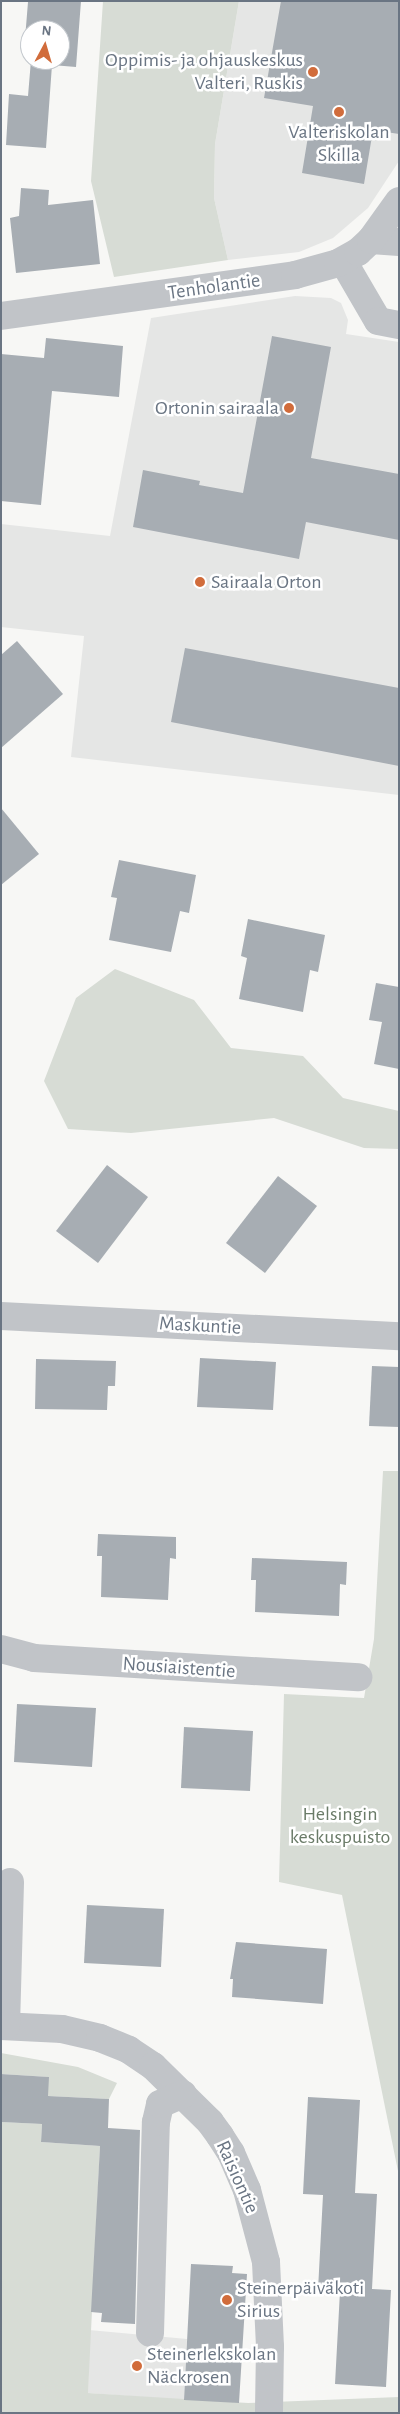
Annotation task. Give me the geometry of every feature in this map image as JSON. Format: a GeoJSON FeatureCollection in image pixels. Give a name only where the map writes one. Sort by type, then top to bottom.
{"type":"FeatureCollection","features":[{"type":"Feature","properties":{"kind":"street","name":"Tenholantie"},"geometry":{"type":"LineString","coordinates":[[1,316],[295,275],[343,260],[371,240],[399,201]]}},
{"type":"Feature","properties":{"kind":"street"},"geometry":{"type":"LineString","coordinates":[[371,240],[399,242]]}},
{"type":"Feature","properties":{"kind":"street"},"geometry":{"type":"LineString","coordinates":[[343,260],[378,321],[399,325]]}},
{"type":"Feature","properties":{"kind":"street","name":"Maskuntie"},"geometry":{"type":"LineString","coordinates":[[1,1316],[399,1336]]}},
{"type":"Feature","properties":{"kind":"street","name":"Nousiaistentie"},"geometry":{"type":"LineString","coordinates":[[1,1649],[34,1658],[358,1677]]}},
{"type":"Feature","properties":{"kind":"street"},"geometry":{"type":"LineString","coordinates":[[3,2026],[10,1882]]}},
{"type":"Feature","properties":{"kind":"street","name":"Raisiontie"},"geometry":{"type":"LineString","coordinates":[[3,2026],[62,2029],[100,2038],[143,2059],[183,2094],[210,2122],[232,2153],[260,2228],[266,2262],[269,2328],[269,2413]]}},
{"type":"Feature","properties":{"kind":"street"},"geometry":{"type":"LineString","coordinates":[[150,2333],[156,2122],[160,2104],[183,2094]]}},
{"type":"Feature","properties":{"kind":"shaded area","name":"Oppimis- ja ohjauskeskus Valteri, Ruskis"},"geometry":{"type":"Polygon","coordinates":[[[239,1],[399,1],[399,161],[368,208],[333,238],[299,252],[228,260],[214,198],[215,144],[239,1]]]}},
{"type":"Feature","properties":{"kind":"shaded area","name":"Sairaala Orton"},"geometry":{"type":"Polygon","coordinates":[[[295,296],[331,298],[341,303],[348,320],[346,334],[399,342],[399,795],[71,757],[84,636],[1,627],[1,524],[110,536],[151,318],[295,296]]]}},
{"type":"Feature","properties":{"kind":"shaded area","name":"Steinerlekskolan Näckrosen"},"geometry":{"type":"Polygon","coordinates":[[[89,2330],[187,2339],[184,2400],[88,2393],[89,2330]]]}},
{"type":"Feature","properties":{"kind":"green space"},"geometry":{"type":"Polygon","coordinates":[[[103,1],[239,1],[215,144],[214,198],[228,260],[114,277],[91,181],[103,1]]]}},
{"type":"Feature","properties":{"kind":"green space"},"geometry":{"type":"Polygon","coordinates":[[[115,969],[194,1000],[231,1048],[303,1056],[343,1098],[399,1111],[399,1149],[364,1148],[274,1118],[131,1133],[68,1129],[44,1081],[76,998],[115,969]]]}},
{"type":"Feature","properties":{"kind":"green space","name":"Helsingin keskuspuisto"},"geometry":{"type":"Polygon","coordinates":[[[383,1471],[399,1471],[399,2176],[342,1895],[279,1882],[284,1694],[364,1698],[374,1639],[383,1471]]]}},
{"type":"Feature","properties":{"kind":"green space"},"geometry":{"type":"Polygon","coordinates":[[[1,2053],[78,2067],[117,2083],[109,2099],[48,2096],[48,2077],[1,2074],[1,2053]]]}},
{"type":"Feature","properties":{"kind":"green space"},"geometry":{"type":"Polygon","coordinates":[[[1,2122],[42,2124],[41,2142],[100,2146],[88,2393],[248,2403],[399,2397],[399,2413],[1,2413],[1,2122]]]}},
{"type":"Feature","properties":{"kind":"building"},"geometry":{"type":"Polygon","coordinates":[[[81,1],[76,67],[70,66],[70,20],[27,20],[28,2],[81,1]]]}},
{"type":"Feature","properties":{"kind":"building"},"geometry":{"type":"Polygon","coordinates":[[[281,1],[399,1],[399,134],[373,130],[364,184],[302,173],[313,106],[264,98],[281,1]]]}},
{"type":"Feature","properties":{"kind":"building"},"geometry":{"type":"Polygon","coordinates":[[[30,70],[52,70],[46,148],[6,145],[9,94],[28,96],[30,70]]]}},
{"type":"Feature","properties":{"kind":"building"},"geometry":{"type":"Polygon","coordinates":[[[21,188],[49,190],[48,205],[93,200],[100,264],[16,273],[10,218],[19,216],[21,188]]]}},
{"type":"Feature","properties":{"kind":"building","name":"Ortonin sairaala"},"geometry":{"type":"Polygon","coordinates":[[[272,336],[331,347],[311,458],[399,474],[399,540],[306,522],[299,559],[133,527],[143,470],[200,481],[199,485],[243,493],[272,336]]]}},
{"type":"Feature","properties":{"kind":"building"},"geometry":{"type":"Polygon","coordinates":[[[46,338],[123,346],[119,397],[52,391],[41,505],[1,501],[1,354],[44,358],[46,338]]]}},
{"type":"Feature","properties":{"kind":"building"},"geometry":{"type":"Polygon","coordinates":[[[17,641],[63,694],[1,748],[1,655],[17,641]]]}},
{"type":"Feature","properties":{"kind":"building"},"geometry":{"type":"Polygon","coordinates":[[[185,648],[399,688],[399,766],[171,722],[185,648]]]}},
{"type":"Feature","properties":{"kind":"building"},"geometry":{"type":"Polygon","coordinates":[[[1,808],[39,854],[1,885],[1,808]]]}},
{"type":"Feature","properties":{"kind":"building"},"geometry":{"type":"Polygon","coordinates":[[[119,860],[196,875],[189,913],[180,911],[171,952],[109,940],[117,898],[111,897],[119,860]]]}},
{"type":"Feature","properties":{"kind":"building"},"geometry":{"type":"Polygon","coordinates":[[[248,919],[325,935],[318,972],[310,970],[303,1012],[239,999],[247,958],[241,956],[248,919]]]}},
{"type":"Feature","properties":{"kind":"building"},"geometry":{"type":"Polygon","coordinates":[[[376,983],[399,987],[399,1069],[374,1064],[382,1022],[369,1020],[376,983]]]}},
{"type":"Feature","properties":{"kind":"building"},"geometry":{"type":"Polygon","coordinates":[[[107,1165],[148,1197],[98,1263],[56,1231],[107,1165]]]}},
{"type":"Feature","properties":{"kind":"building"},"geometry":{"type":"Polygon","coordinates":[[[278,1176],[317,1206],[265,1273],[226,1243],[278,1176]]]}},
{"type":"Feature","properties":{"kind":"building"},"geometry":{"type":"Polygon","coordinates":[[[200,1358],[276,1362],[273,1410],[197,1407],[200,1358]]]}},
{"type":"Feature","properties":{"kind":"building"},"geometry":{"type":"Polygon","coordinates":[[[36,1359],[116,1361],[115,1386],[108,1386],[107,1410],[35,1409],[36,1359]]]}},
{"type":"Feature","properties":{"kind":"building"},"geometry":{"type":"Polygon","coordinates":[[[372,1366],[399,1367],[399,1427],[369,1426],[372,1366]]]}},
{"type":"Feature","properties":{"kind":"building"},"geometry":{"type":"Polygon","coordinates":[[[98,1534],[176,1537],[176,1559],[170,1558],[168,1600],[101,1597],[102,1556],[97,1556],[98,1534]]]}},
{"type":"Feature","properties":{"kind":"building"},"geometry":{"type":"Polygon","coordinates":[[[252,1558],[347,1562],[346,1585],[340,1584],[339,1616],[255,1612],[256,1580],[251,1580],[252,1558]]]}},
{"type":"Feature","properties":{"kind":"building"},"geometry":{"type":"Polygon","coordinates":[[[17,1704],[96,1708],[92,1767],[14,1762],[17,1704]]]}},
{"type":"Feature","properties":{"kind":"building"},"geometry":{"type":"Polygon","coordinates":[[[184,1727],[253,1731],[250,1791],[181,1788],[184,1727]]]}},
{"type":"Feature","properties":{"kind":"building"},"geometry":{"type":"Polygon","coordinates":[[[87,1905],[164,1909],[161,1967],[84,1963],[87,1905]]]}},
{"type":"Feature","properties":{"kind":"building"},"geometry":{"type":"Polygon","coordinates":[[[236,1942],[327,1949],[323,2004],[232,1997],[233,1979],[230,1979],[236,1942]]]}},
{"type":"Feature","properties":{"kind":"building"},"geometry":{"type":"Polygon","coordinates":[[[1,2074],[49,2077],[48,2096],[109,2099],[108,2128],[140,2130],[135,2324],[101,2322],[102,2313],[91,2312],[100,2146],[41,2142],[42,2124],[1,2122],[1,2074]]]}},
{"type":"Feature","properties":{"kind":"building"},"geometry":{"type":"Polygon","coordinates":[[[308,2097],[360,2100],[355,2193],[377,2194],[372,2289],[391,2290],[386,2387],[335,2384],[340,2291],[318,2290],[323,2195],[303,2194],[308,2097]]]}},
{"type":"Feature","properties":{"kind":"building"},"geometry":{"type":"Polygon","coordinates":[[[191,2264],[233,2266],[232,2273],[247,2274],[239,2403],[184,2400],[191,2264]]]}},
{"type":"Feature","properties":{"kind":"place","name":"Oppimis- ja ohjauskeskus Valteri, Ruskis"},"geometry":{"type":"Point","coordinates":[313,72]}},
{"type":"Feature","properties":{"kind":"place","name":"Valteriskolan Skilla"},"geometry":{"type":"Point","coordinates":[339,112]}},
{"type":"Feature","properties":{"kind":"place","name":"Ortonin sairaala"},"geometry":{"type":"Point","coordinates":[289,408]}},
{"type":"Feature","properties":{"kind":"place","name":"Sairaala Orton"},"geometry":{"type":"Point","coordinates":[200,582]}},
{"type":"Feature","properties":{"kind":"place","name":"Steinerpäiväkoti Sirius"},"geometry":{"type":"Point","coordinates":[227,2300]}},
{"type":"Feature","properties":{"kind":"place","name":"Steinerlekskolan Näckrosen"},"geometry":{"type":"Point","coordinates":[137,2366]}}]}
